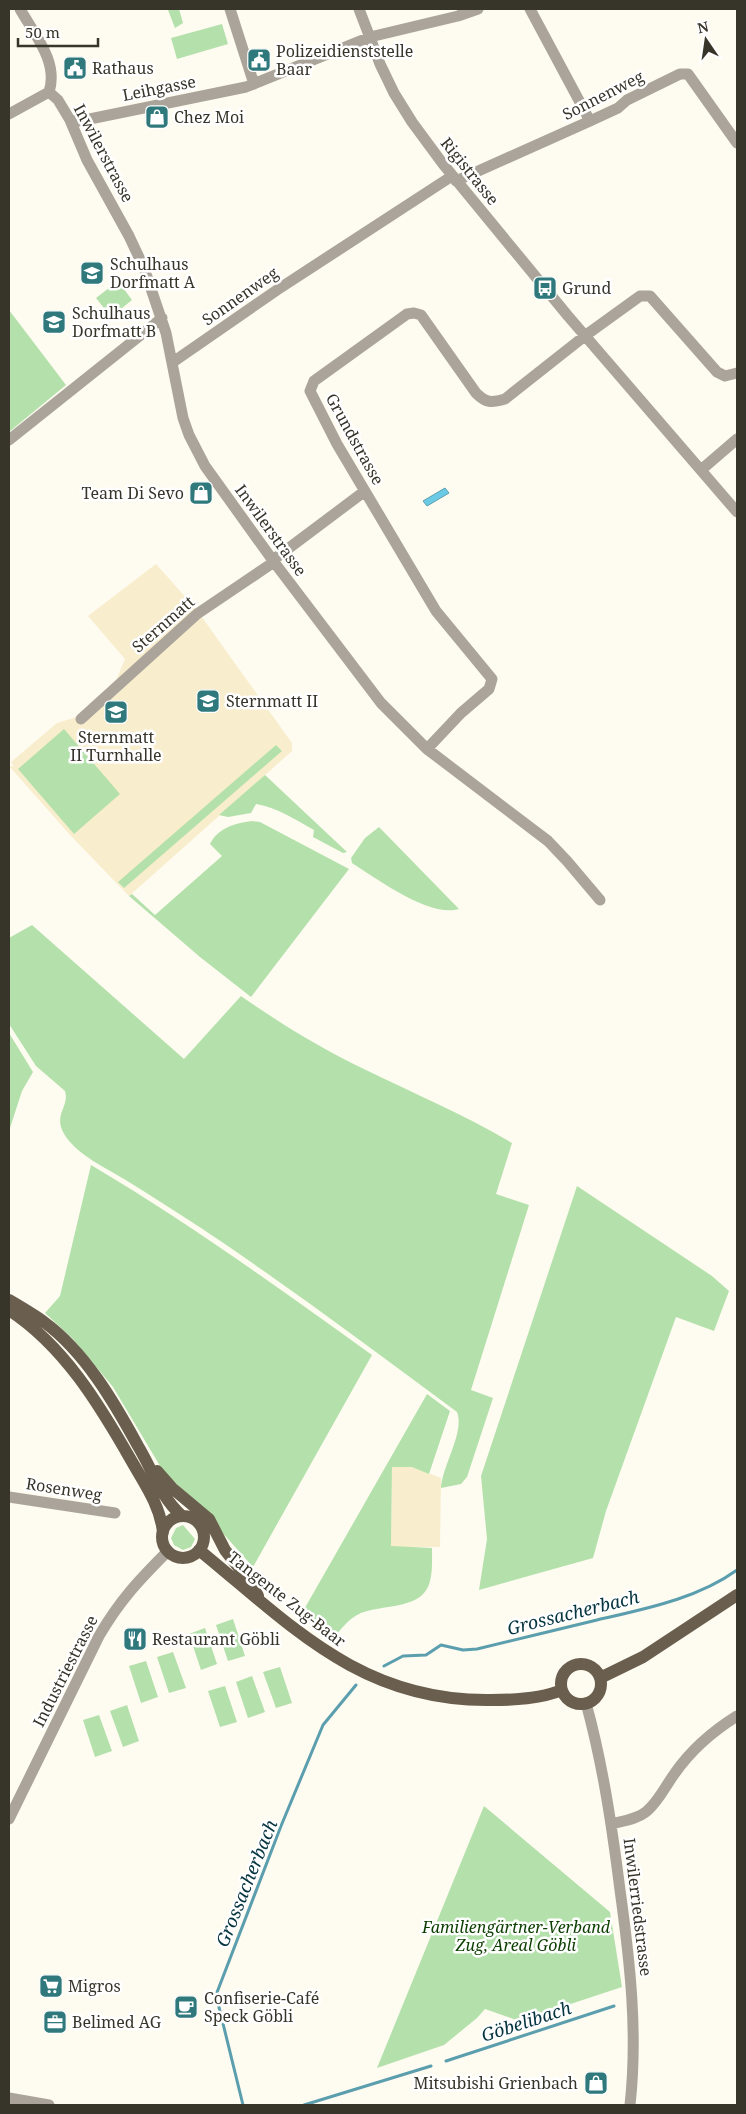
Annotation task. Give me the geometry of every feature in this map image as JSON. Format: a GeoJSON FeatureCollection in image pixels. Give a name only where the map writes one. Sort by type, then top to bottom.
{"type":"FeatureCollection","features":[{"type":"Feature","properties":{"kind":"main road"},"geometry":{"type":"LineString","coordinates":[[9,1293],[41,1327],[107,1419],[157,1506],[163,1532],[163,1542],[168,1551],[183,1558],[193,1555],[199,1550],[204,1538],[202,1528],[196,1520],[182,1516],[175,1510],[160,1488],[119,1411],[88,1368],[66,1342],[41,1327],[9,1310]]}},
{"type":"Feature","properties":{"kind":"main road"},"geometry":{"type":"LineString","coordinates":[[9,1300],[41,1327]]}},
{"type":"Feature","properties":{"kind":"main road"},"geometry":{"type":"LineString","coordinates":[[9,1317],[41,1327]]}},
{"type":"Feature","properties":{"kind":"main road"},"geometry":{"type":"LineString","coordinates":[[139,1447],[172,1488],[209,1519],[220,1543],[254,1586],[261,1602]]}},
{"type":"Feature","properties":{"kind":"main road"},"geometry":{"type":"LineString","coordinates":[[163,1532],[168,1523],[182,1516]]}},
{"type":"Feature","properties":{"kind":"main road","name":"Tangente Zug-Baar"},"geometry":{"type":"LineString","coordinates":[[199,1550],[315,1644],[349,1666],[368,1675],[400,1687],[447,1698],[512,1700],[540,1696],[562,1690]]}},
{"type":"Feature","properties":{"kind":"main road"},"geometry":{"type":"LineString","coordinates":[[600,1678],[643,1657],[737,1595]]}},
{"type":"Feature","properties":{"kind":"main road"},"geometry":{"type":"LineString","coordinates":[[578,1665],[589,1666],[600,1678],[598,1694],[586,1704],[572,1702],[562,1690],[561,1685],[564,1674],[578,1665]]}},
{"type":"Feature","properties":{"kind":"street"},"geometry":{"type":"LineString","coordinates":[[9,114],[49,92],[52,81],[49,60],[20,9]]}},
{"type":"Feature","properties":{"kind":"street"},"geometry":{"type":"LineString","coordinates":[[230,9],[254,84]]}},
{"type":"Feature","properties":{"kind":"street","name":"Rigistrasse"},"geometry":{"type":"LineString","coordinates":[[359,9],[394,93],[412,122],[454,178],[737,512]]}},
{"type":"Feature","properties":{"kind":"street","name":"Leihgasse"},"geometry":{"type":"LineString","coordinates":[[70,120],[80,120],[216,94],[254,84],[370,37],[458,16],[478,9]]}},
{"type":"Feature","properties":{"kind":"street"},"geometry":{"type":"LineString","coordinates":[[530,9],[590,121]]}},
{"type":"Feature","properties":{"kind":"street","name":"Sonnenweg"},"geometry":{"type":"LineString","coordinates":[[173,362],[277,290],[454,178],[590,121],[680,74],[688,74],[737,142]]}},
{"type":"Feature","properties":{"kind":"street","name":"Inwilerstrasse"},"geometry":{"type":"LineString","coordinates":[[49,92],[58,100],[70,120],[87,160],[129,236],[144,268],[162,318],[173,362],[180,409],[188,435],[205,466],[381,703],[427,749],[548,841],[600,900]]}},
{"type":"Feature","properties":{"kind":"street"},"geometry":{"type":"LineString","coordinates":[[586,335],[640,296],[650,296],[717,372],[725,376],[737,373]]}},
{"type":"Feature","properties":{"kind":"street","name":"Grundstrasse"},"geometry":{"type":"LineString","coordinates":[[427,749],[461,713],[489,689],[492,679],[436,611],[337,444],[310,391],[314,381],[407,314],[421,315],[476,393],[484,401],[492,403],[505,399],[586,335]]}},
{"type":"Feature","properties":{"kind":"street"},"geometry":{"type":"LineString","coordinates":[[9,440],[162,318]]}},
{"type":"Feature","properties":{"kind":"street"},"geometry":{"type":"LineString","coordinates":[[701,470],[737,439]]}},
{"type":"Feature","properties":{"kind":"street","name":"Sternmatt"},"geometry":{"type":"LineString","coordinates":[[81,719],[198,614],[274,561],[365,492]]}},
{"type":"Feature","properties":{"kind":"street","name":"Rosenweg"},"geometry":{"type":"LineString","coordinates":[[9,1497],[115,1513]]}},
{"type":"Feature","properties":{"kind":"street","name":"Industriestrasse"},"geometry":{"type":"LineString","coordinates":[[9,1819],[104,1628],[131,1588],[168,1551]]}},
{"type":"Feature","properties":{"kind":"street"},"geometry":{"type":"LineString","coordinates":[[586,1704],[604,1777],[611,1824]]}},
{"type":"Feature","properties":{"kind":"street","name":"Inwilerriedstrasse"},"geometry":{"type":"LineString","coordinates":[[630,2105],[634,2045],[632,1992],[611,1824],[629,1820],[646,1812],[675,1772],[698,1746],[737,1716]]}},
{"type":"Feature","properties":{"kind":"street"},"geometry":{"type":"LineString","coordinates":[[9,2098],[49,2105]]}},
{"type":"Feature","properties":{"kind":"shaded area"},"geometry":{"type":"Polygon","coordinates":[[[156,564],[196,609],[292,743],[292,751],[129,896],[71,836],[9,766],[14,766],[11,762],[57,723],[80,716],[115,683],[125,659],[88,616],[156,564]]]}},
{"type":"Feature","properties":{"kind":"shaded area"},"geometry":{"type":"Polygon","coordinates":[[[392,1467],[412,1467],[441,1478],[440,1547],[391,1547],[392,1467]]]}},
{"type":"Feature","properties":{"kind":"green space"},"geometry":{"type":"Polygon","coordinates":[[[179,9],[183,23],[175,28],[168,10],[179,9]]]}},
{"type":"Feature","properties":{"kind":"green space"},"geometry":{"type":"Polygon","coordinates":[[[222,24],[228,44],[177,59],[171,38],[222,24]]]}},
{"type":"Feature","properties":{"kind":"green space"},"geometry":{"type":"Polygon","coordinates":[[[118,281],[132,300],[111,317],[96,298],[118,281]]]}},
{"type":"Feature","properties":{"kind":"green space"},"geometry":{"type":"Polygon","coordinates":[[[9,310],[66,385],[9,432],[9,310]]]}},
{"type":"Feature","properties":{"kind":"green space"},"geometry":{"type":"Polygon","coordinates":[[[64,729],[120,794],[74,834],[18,769],[64,729]]]}},
{"type":"Feature","properties":{"kind":"green space"},"geometry":{"type":"Polygon","coordinates":[[[276,745],[282,751],[124,888],[118,882],[276,745]]]}},
{"type":"Feature","properties":{"kind":"green space"},"geometry":{"type":"Polygon","coordinates":[[[265,775],[347,852],[343,853],[313,837],[314,830],[272,808],[256,804],[251,813],[228,817],[219,815],[265,775]]]}},
{"type":"Feature","properties":{"kind":"green space"},"geometry":{"type":"Polygon","coordinates":[[[260,822],[349,869],[251,997],[200,957],[129,896],[132,894],[155,915],[222,856],[210,844],[222,830],[239,823],[260,822]]]}},
{"type":"Feature","properties":{"kind":"green space"},"geometry":{"type":"Polygon","coordinates":[[[379,827],[459,909],[447,910],[419,903],[389,887],[352,863],[351,858],[365,838],[379,827]]]}},
{"type":"Feature","properties":{"kind":"green space"},"geometry":{"type":"Polygon","coordinates":[[[32,925],[184,1059],[241,996],[334,1054],[458,1114],[512,1143],[496,1194],[529,1205],[471,1390],[493,1398],[467,1477],[461,1484],[441,1488],[442,1479],[456,1439],[459,1420],[457,1412],[266,1272],[182,1215],[93,1161],[78,1150],[66,1137],[60,1123],[66,1097],[65,1091],[36,1066],[9,1024],[9,938],[32,925]]]}},
{"type":"Feature","properties":{"kind":"green space"},"geometry":{"type":"Polygon","coordinates":[[[9,1033],[33,1072],[22,1091],[9,1131],[9,1033]]]}},
{"type":"Feature","properties":{"kind":"green space"},"geometry":{"type":"Polygon","coordinates":[[[91,1165],[199,1233],[372,1355],[253,1567],[195,1502],[163,1471],[113,1387],[73,1339],[45,1313],[60,1296],[91,1165]]]}},
{"type":"Feature","properties":{"kind":"green space"},"geometry":{"type":"Polygon","coordinates":[[[577,1186],[712,1276],[729,1291],[714,1331],[676,1317],[606,1511],[593,1558],[479,1590],[487,1539],[481,1476],[577,1186]]]}},
{"type":"Feature","properties":{"kind":"green space"},"geometry":{"type":"Polygon","coordinates":[[[427,1394],[450,1411],[429,1474],[412,1467],[392,1467],[391,1546],[432,1548],[430,1582],[423,1594],[408,1603],[369,1610],[357,1615],[333,1639],[326,1636],[302,1613],[427,1394]]]}},
{"type":"Feature","properties":{"kind":"green space"},"geometry":{"type":"Polygon","coordinates":[[[183,1525],[195,1539],[191,1547],[183,1550],[174,1545],[171,1538],[176,1528],[183,1525]]]}},
{"type":"Feature","properties":{"kind":"green space"},"geometry":{"type":"Polygon","coordinates":[[[233,1619],[245,1656],[228,1661],[216,1625],[233,1619]]]}},
{"type":"Feature","properties":{"kind":"green space"},"geometry":{"type":"Polygon","coordinates":[[[205,1628],[217,1664],[201,1670],[189,1634],[205,1628]]]}},
{"type":"Feature","properties":{"kind":"green space"},"geometry":{"type":"Polygon","coordinates":[[[173,1652],[186,1688],[169,1693],[157,1657],[173,1652]]]}},
{"type":"Feature","properties":{"kind":"green space"},"geometry":{"type":"Polygon","coordinates":[[[146,1661],[158,1697],[141,1703],[129,1666],[146,1661]]]}},
{"type":"Feature","properties":{"kind":"green space"},"geometry":{"type":"Polygon","coordinates":[[[280,1667],[292,1703],[276,1708],[263,1672],[280,1667]]]}},
{"type":"Feature","properties":{"kind":"green space"},"geometry":{"type":"Polygon","coordinates":[[[252,1676],[265,1712],[248,1718],[236,1682],[252,1676]]]}},
{"type":"Feature","properties":{"kind":"green space"},"geometry":{"type":"Polygon","coordinates":[[[225,1686],[237,1722],[220,1727],[208,1691],[225,1686]]]}},
{"type":"Feature","properties":{"kind":"green space"},"geometry":{"type":"Polygon","coordinates":[[[127,1705],[139,1741],[123,1747],[110,1711],[127,1705]]]}},
{"type":"Feature","properties":{"kind":"green space"},"geometry":{"type":"Polygon","coordinates":[[[99,1715],[112,1751],[95,1757],[83,1720],[99,1715]]]}},
{"type":"Feature","properties":{"kind":"green space","name":"Familiengärtner-Verband Zug, Areal Göbli"},"geometry":{"type":"Polygon","coordinates":[[[484,1806],[610,1912],[622,1987],[519,2021],[485,2009],[444,2045],[377,2068],[484,1806]]]}},
{"type":"Feature","properties":{"kind":"water"},"geometry":{"type":"Polygon","coordinates":[[[445,488],[449,493],[427,506],[423,501],[445,488]]]}},
{"type":"Feature","properties":{"kind":"waterway","name":"Grossacherbach"},"geometry":{"type":"LineString","coordinates":[[384,1666],[403,1656],[426,1655],[441,1645],[463,1650],[477,1649],[670,1602],[705,1589],[737,1570]]}},
{"type":"Feature","properties":{"kind":"waterway","name":"Grossacherbach"},"geometry":{"type":"LineString","coordinates":[[243,2105],[216,1995],[281,1826],[323,1725],[356,1685]]}},
{"type":"Feature","properties":{"kind":"waterway","name":"Göbelibach"},"geometry":{"type":"LineString","coordinates":[[446,2061],[614,2006]]}},
{"type":"Feature","properties":{"kind":"waterway","name":"Göbelibach"},"geometry":{"type":"LineString","coordinates":[[304,2105],[431,2066]]}},
{"type":"Feature","properties":{"kind":"place","name":"Polizeidienststelle Baar"},"geometry":{"type":"Point","coordinates":[259,60]}},
{"type":"Feature","properties":{"kind":"place","name":"Rathaus"},"geometry":{"type":"Point","coordinates":[75,68]}},
{"type":"Feature","properties":{"kind":"place","name":"Chez Moi"},"geometry":{"type":"Point","coordinates":[157,117]}},
{"type":"Feature","properties":{"kind":"place","name":"Schulhaus Dorfmatt A"},"geometry":{"type":"Point","coordinates":[92,273]}},
{"type":"Feature","properties":{"kind":"place","name":"Grund"},"geometry":{"type":"Point","coordinates":[545,288]}},
{"type":"Feature","properties":{"kind":"place","name":"Schulhaus Dorfmatt B"},"geometry":{"type":"Point","coordinates":[54,322]}},
{"type":"Feature","properties":{"kind":"place","name":"Team Di Sevo"},"geometry":{"type":"Point","coordinates":[201,493]}},
{"type":"Feature","properties":{"kind":"place","name":"Sternmatt II"},"geometry":{"type":"Point","coordinates":[208,701]}},
{"type":"Feature","properties":{"kind":"place","name":"Sternmatt II Turnhalle"},"geometry":{"type":"Point","coordinates":[116,712]}},
{"type":"Feature","properties":{"kind":"place","name":"Restaurant Göbli"},"geometry":{"type":"Point","coordinates":[135,1639]}},
{"type":"Feature","properties":{"kind":"place","name":"Migros"},"geometry":{"type":"Point","coordinates":[51,1986]}},
{"type":"Feature","properties":{"kind":"place","name":"Confiserie-Café Speck Göbli"},"geometry":{"type":"Point","coordinates":[186,2007]}},
{"type":"Feature","properties":{"kind":"place","name":"Belimed AG"},"geometry":{"type":"Point","coordinates":[55,2022]}},
{"type":"Feature","properties":{"kind":"place","name":"Mitsubishi Grienbach"},"geometry":{"type":"Point","coordinates":[596,2083]}}]}
